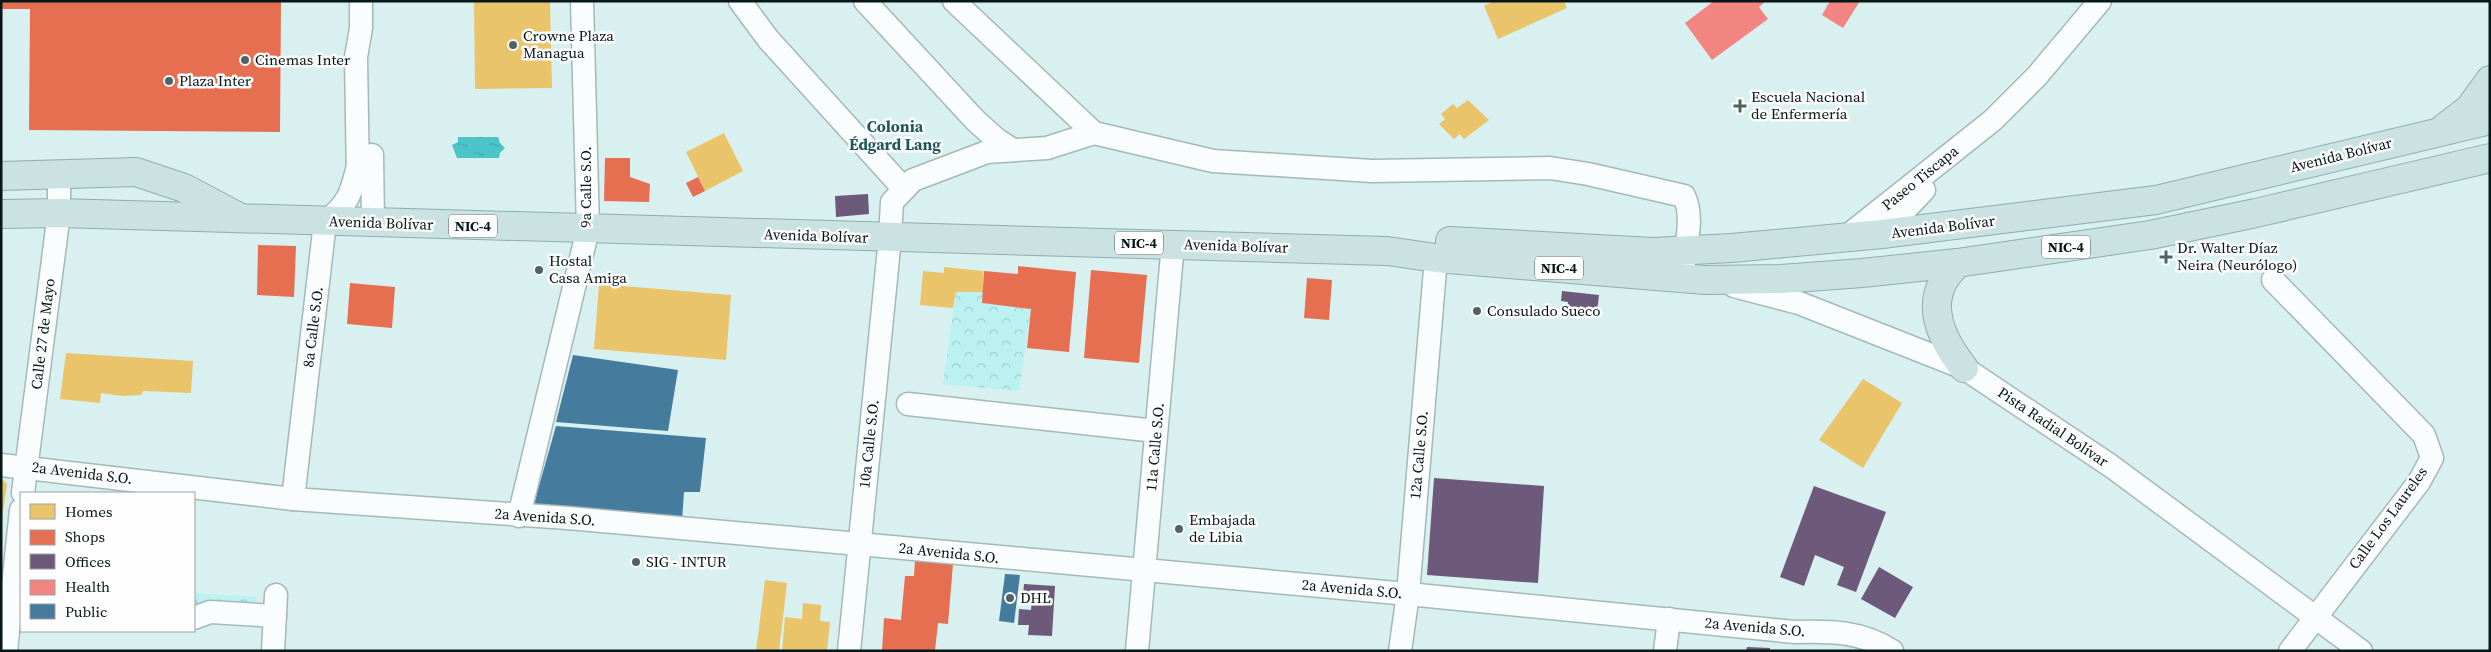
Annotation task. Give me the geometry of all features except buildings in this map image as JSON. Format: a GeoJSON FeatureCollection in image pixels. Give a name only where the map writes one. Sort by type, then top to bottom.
{"type":"FeatureCollection","features":[{"type":"Feature","properties":{"kind":"highway"},"geometry":{"type":"LineString","coordinates":[[2439,132],[2469,109],[2490,80]]}},
{"type":"Feature","properties":{"kind":"highway","name":"Avenida Bolívar"},"geometry":{"type":"LineString","coordinates":[[1387,251],[1436,241],[1653,252],[1732,248],[1882,234],[2156,200],[2490,120]]}},
{"type":"Feature","properties":{"kind":"highway","name":"Avenida Bolívar"},"geometry":{"type":"LineString","coordinates":[[1,214],[59,213],[890,238],[1173,243],[1387,251],[1436,258],[1693,279],[1780,279],[1958,263],[2150,235],[2256,213],[2490,158]]}},
{"type":"Feature","properties":{"kind":"highway"},"geometry":{"type":"LineString","coordinates":[[2444,168],[2490,179]]}},
{"type":"Feature","properties":{"kind":"highway","name":"Avenida Bolívar"},"geometry":{"type":"LineString","coordinates":[[1,176],[136,172],[184,188],[245,220]]}},
{"type":"Feature","properties":{"kind":"highway"},"geometry":{"type":"LineString","coordinates":[[1436,258],[1443,248],[1478,249],[1496,244]]}},
{"type":"Feature","properties":{"kind":"highway"},"geometry":{"type":"LineString","coordinates":[[1958,263],[1943,282],[1938,303],[1939,327],[1949,349],[1964,368]]}},
{"type":"Feature","properties":{"kind":"street"},"geometry":{"type":"LineString","coordinates":[[361,1],[361,28],[356,57],[358,166],[365,222]]}},
{"type":"Feature","properties":{"kind":"street","name":"9a Calle S.O."},"geometry":{"type":"LineString","coordinates":[[519,516],[588,229],[582,1]]}},
{"type":"Feature","properties":{"kind":"street"},"geometry":{"type":"LineString","coordinates":[[740,1],[768,39],[904,189],[913,180],[987,152],[1047,148],[1094,133]]}},
{"type":"Feature","properties":{"kind":"street"},"geometry":{"type":"LineString","coordinates":[[865,1],[975,120],[996,139],[1013,150]]}},
{"type":"Feature","properties":{"kind":"street"},"geometry":{"type":"LineString","coordinates":[[954,1],[1094,133],[1212,161],[1372,171],[1550,168],[1588,174],[1684,196],[1687,202],[1689,223],[1685,250],[1693,279]]}},
{"type":"Feature","properties":{"kind":"street","name":"Paseo Tiscapa"},"geometry":{"type":"LineString","coordinates":[[1882,234],[2037,76],[2100,1]]}},
{"type":"Feature","properties":{"kind":"street"},"geometry":{"type":"LineString","coordinates":[[361,28],[370,54],[365,222]]}},
{"type":"Feature","properties":{"kind":"street","name":"Paseo Tiscapa"},"geometry":{"type":"LineString","coordinates":[[1846,237],[1993,120]]}},
{"type":"Feature","properties":{"kind":"street"},"geometry":{"type":"LineString","coordinates":[[326,222],[341,210],[350,196],[358,166]]}},
{"type":"Feature","properties":{"kind":"street","name":"Calle 27 de Mayo"},"geometry":{"type":"LineString","coordinates":[[23,492],[59,213],[59,174]]}},
{"type":"Feature","properties":{"kind":"street","name":"10a Calle S.O."},"geometry":{"type":"LineString","coordinates":[[849,651],[892,202],[904,189]]}},
{"type":"Feature","properties":{"kind":"street","name":"8a Calle S.O."},"geometry":{"type":"LineString","coordinates":[[293,499],[326,222]]}},
{"type":"Feature","properties":{"kind":"street","name":"11a Calle S.O."},"geometry":{"type":"LineString","coordinates":[[1137,651],[1173,243]]}},
{"type":"Feature","properties":{"kind":"street","name":"12a Calle S.O."},"geometry":{"type":"LineString","coordinates":[[1400,651],[1408,594],[1436,258]]}},
{"type":"Feature","properties":{"kind":"street","name":"Pista Radial Bolívar"},"geometry":{"type":"LineString","coordinates":[[1693,279],[1754,290],[1799,303],[1964,368],[2111,466],[2360,651]]}},
{"type":"Feature","properties":{"kind":"street","name":"Calle Los Laureles"},"geometry":{"type":"LineString","coordinates":[[2273,280],[2424,435],[2432,458],[2418,482],[2290,651]]}},
{"type":"Feature","properties":{"kind":"street"},"geometry":{"type":"LineString","coordinates":[[908,404],[1156,431]]}},
{"type":"Feature","properties":{"kind":"street","name":"2a Avenida S.O."},"geometry":{"type":"LineString","coordinates":[[1,465],[26,466],[127,486],[859,544],[1144,572],[1408,594],[1795,632],[1832,631],[1876,640],[1892,651]]}},
{"type":"Feature","properties":{"kind":"street"},"geometry":{"type":"LineString","coordinates":[[6,651],[20,519]]}},
{"type":"Feature","properties":{"kind":"street"},"geometry":{"type":"LineString","coordinates":[[195,618],[210,612],[276,606],[273,651]]}},
{"type":"Feature","properties":{"kind":"street"},"geometry":{"type":"LineString","coordinates":[[1665,651],[1669,619]]}},
{"type":"Feature","properties":{"kind":"green space"},"geometry":{"type":"Polygon","coordinates":[[[956,292],[983,292],[982,303],[1031,309],[1019,391],[943,384],[956,292]]]}},
{"type":"Feature","properties":{"kind":"green space"},"geometry":{"type":"Polygon","coordinates":[[[195,593],[256,597],[255,612],[195,608],[195,593]]]}},
{"type":"Feature","properties":{"kind":"water"},"geometry":{"type":"Polygon","coordinates":[[[458,137],[498,137],[500,143],[505,148],[500,153],[499,158],[457,158],[452,145],[458,142],[458,137]]]}},
{"type":"Feature","properties":{"kind":"place","name":"Crowne Plaza Managua"},"geometry":{"type":"Point","coordinates":[513,45]}},
{"type":"Feature","properties":{"kind":"place","name":"Cinemas Inter"},"geometry":{"type":"Point","coordinates":[245,60]}},
{"type":"Feature","properties":{"kind":"place","name":"Plaza Inter"},"geometry":{"type":"Point","coordinates":[169,81]}},
{"type":"Feature","properties":{"kind":"place","name":"Escuela Nacional de Enfermería"},"geometry":{"type":"Point","coordinates":[1740,106]}},
{"type":"Feature","properties":{"kind":"place","name":"Dr. Walter Díaz Neira (Neurólogo)"},"geometry":{"type":"Point","coordinates":[2166,257]}},
{"type":"Feature","properties":{"kind":"place","name":"Hostal Casa Amiga"},"geometry":{"type":"Point","coordinates":[539,270]}},
{"type":"Feature","properties":{"kind":"place","name":"Consulado Sueco"},"geometry":{"type":"Point","coordinates":[1477,311]}},
{"type":"Feature","properties":{"kind":"place","name":"Embajada de Libia"},"geometry":{"type":"Point","coordinates":[1179,529]}},
{"type":"Feature","properties":{"kind":"place","name":"SIG - INTUR"},"geometry":{"type":"Point","coordinates":[636,562]}},
{"type":"Feature","properties":{"kind":"place","name":"DHL"},"geometry":{"type":"Point","coordinates":[1010,598]}},
{"type":"Feature","properties":{"kind":"district","name":"Colonia Édgard Lang"},"geometry":{"type":"Point","coordinates":[895,135]}}]}
